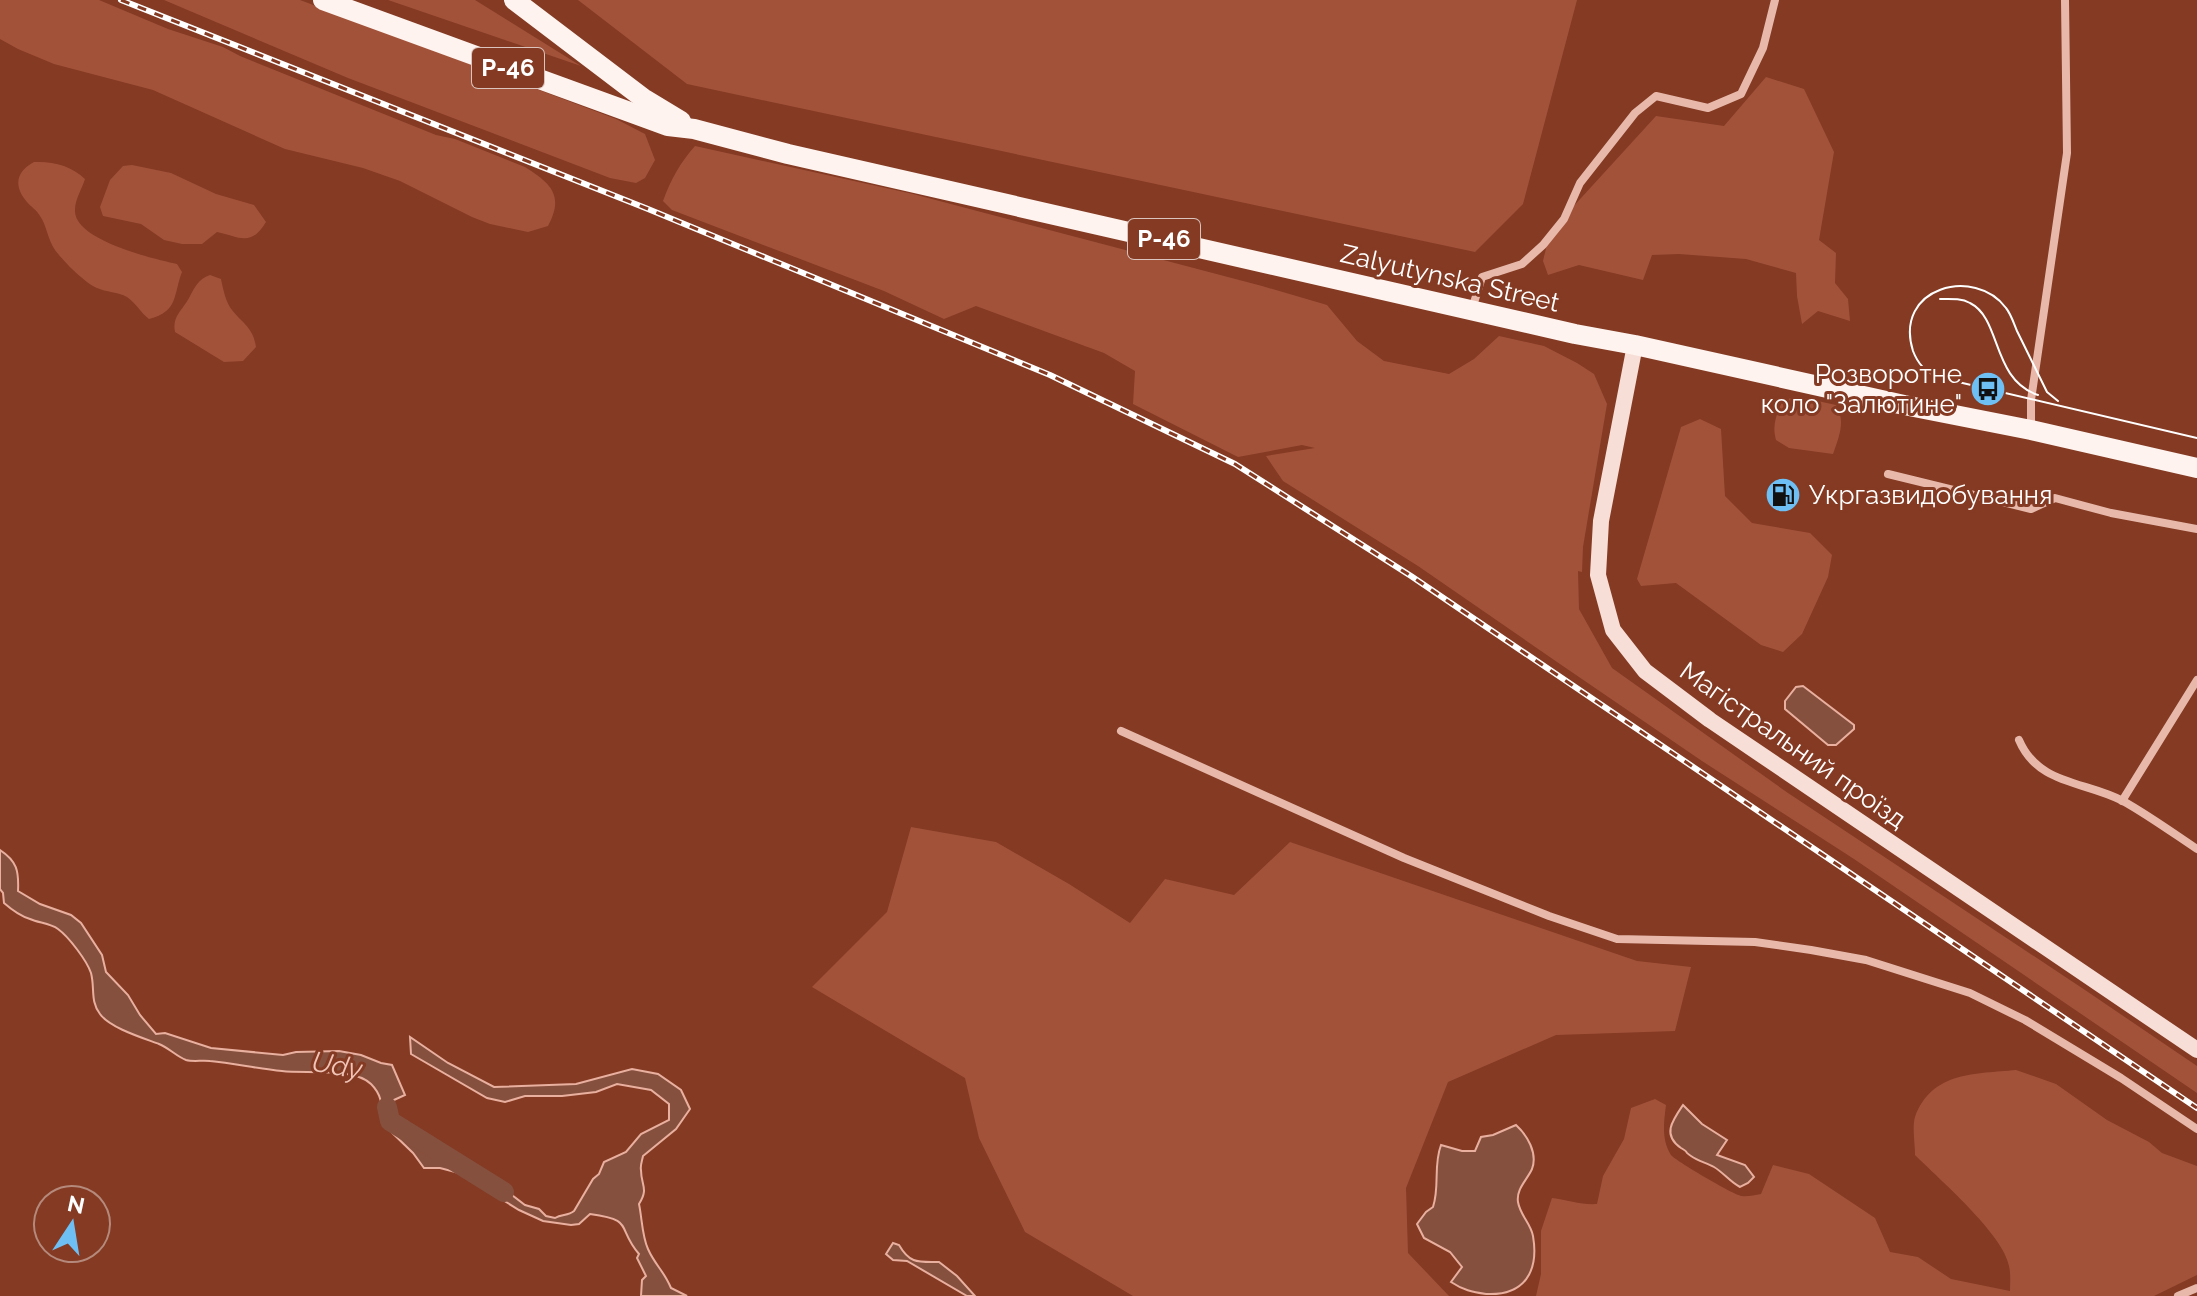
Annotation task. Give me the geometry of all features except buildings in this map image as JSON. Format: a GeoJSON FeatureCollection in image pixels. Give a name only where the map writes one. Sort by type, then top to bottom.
{"type":"FeatureCollection","features":[{"type":"Feature","properties":{"kind":"main road","name":"Р-46"},"geometry":{"type":"LineString","coordinates":[[323,0],[668,126],[694,129]]}},
{"type":"Feature","properties":{"kind":"main road","name":"Р-46"},"geometry":{"type":"LineString","coordinates":[[514,0],[643,98],[694,129]]}},
{"type":"Feature","properties":{"kind":"main road","name":"Zalyutynska Street"},"geometry":{"type":"LineString","coordinates":[[694,129],[804,158],[1575,334],[2197,468]]}},
{"type":"Feature","properties":{"kind":"main road","name":"Магістральний проїзд"},"geometry":{"type":"LineString","coordinates":[[1635,345],[1601,521],[1598,575],[1613,630],[1645,671],[1710,720],[2197,1050]]}},
{"type":"Feature","properties":{"kind":"street"},"geometry":{"type":"LineString","coordinates":[[1472,309],[1482,277],[1522,264],[1543,245],[1564,219],[1580,183],[1640,108],[1656,96],[1708,108],[1741,94],[1763,48],[1775,0]]}},
{"type":"Feature","properties":{"kind":"street"},"geometry":{"type":"LineString","coordinates":[[2031,430],[2031,400],[2067,153],[2065,0]]}},
{"type":"Feature","properties":{"kind":"street"},"geometry":{"type":"LineString","coordinates":[[1888,474],[2031,509],[2055,498],[2111,513],[2197,529]]}},
{"type":"Feature","properties":{"kind":"street"},"geometry":{"type":"LineString","coordinates":[[2122,801],[2197,680]]}},
{"type":"Feature","properties":{"kind":"street"},"geometry":{"type":"LineString","coordinates":[[1121,731],[1404,858],[1549,916],[1617,939],[1755,942],[1811,950],[1866,960],[1970,993],[2037,1027],[2197,1129]]}},
{"type":"Feature","properties":{"kind":"street"},"geometry":{"type":"LineString","coordinates":[[2019,740],[2025,753],[2047,774],[2122,801],[2197,849]]}},
{"type":"Feature","properties":{"kind":"street"},"geometry":{"type":"LineString","coordinates":[[2178,1296],[2197,1288]]}},
{"type":"Feature","properties":{"kind":"shaded area"},"geometry":{"type":"Polygon","coordinates":[[[0,0],[99,0],[168,29],[223,47],[436,135],[455,139],[525,167],[553,192],[553,216],[548,226],[528,232],[490,224],[400,181],[363,168],[285,149],[153,90],[54,64],[0,39],[0,0]]]}},
{"type":"Feature","properties":{"kind":"shaded area"},"geometry":{"type":"Polygon","coordinates":[[[164,0],[300,0],[616,119],[645,134],[655,160],[645,178],[636,183],[610,178],[348,78],[164,0]]]}},
{"type":"Feature","properties":{"kind":"shaded area"},"geometry":{"type":"Polygon","coordinates":[[[388,0],[475,0],[581,66],[388,0]]]}},
{"type":"Feature","properties":{"kind":"shaded area"},"geometry":{"type":"Polygon","coordinates":[[[578,0],[1577,0],[1523,204],[1475,252],[687,84],[578,0]]]}},
{"type":"Feature","properties":{"kind":"shaded area"},"geometry":{"type":"Polygon","coordinates":[[[1766,77],[1804,89],[1834,152],[1819,240],[1836,253],[1835,283],[1848,299],[1850,321],[1818,311],[1802,324],[1796,273],[1746,259],[1652,255],[1643,280],[1579,265],[1548,275],[1543,261],[1550,232],[1656,116],[1724,126],[1766,77]]]}},
{"type":"Feature","properties":{"kind":"shaded area"},"geometry":{"type":"Polygon","coordinates":[[[695,146],[913,194],[1327,305],[1357,341],[1384,361],[1449,374],[1474,359],[1499,336],[1544,346],[1577,363],[1594,374],[1607,404],[1583,547],[1582,572],[1578,571],[1579,609],[1612,668],[1788,793],[2197,1066],[2197,1093],[1418,566],[1283,481],[1266,456],[1315,448],[1302,445],[1238,457],[1133,404],[1135,371],[1104,353],[976,306],[944,319],[884,291],[672,210],[663,201],[676,172],[695,146]]]}},
{"type":"Feature","properties":{"kind":"shaded area"},"geometry":{"type":"Polygon","coordinates":[[[34,162],[62,165],[85,179],[75,210],[78,221],[87,230],[117,246],[177,264],[182,272],[173,301],[166,312],[149,319],[127,297],[92,285],[63,260],[52,246],[39,214],[27,202],[18,185],[23,170],[34,162]]]}},
{"type":"Feature","properties":{"kind":"shaded area"},"geometry":{"type":"Polygon","coordinates":[[[123,166],[171,173],[216,194],[254,205],[266,222],[261,230],[250,237],[239,238],[217,232],[202,244],[182,244],[164,240],[141,224],[103,216],[100,207],[110,180],[123,166]]]}},
{"type":"Feature","properties":{"kind":"shaded area"},"geometry":{"type":"Polygon","coordinates":[[[210,275],[221,279],[230,307],[253,335],[256,347],[243,361],[224,362],[175,332],[178,314],[197,284],[210,275]]]}},
{"type":"Feature","properties":{"kind":"shaded area"},"geometry":{"type":"Polygon","coordinates":[[[1795,396],[1836,405],[1841,423],[1833,454],[1789,448],[1776,440],[1776,416],[1782,402],[1795,396]]]}},
{"type":"Feature","properties":{"kind":"shaded area"},"geometry":{"type":"Polygon","coordinates":[[[1700,419],[1721,429],[1725,496],[1752,523],[1810,533],[1832,555],[1828,577],[1802,634],[1783,652],[1761,645],[1676,583],[1641,586],[1637,579],[1681,427],[1700,419]]]}},
{"type":"Feature","properties":{"kind":"shaded area"},"geometry":{"type":"Polygon","coordinates":[[[911,827],[996,842],[1130,923],[1165,879],[1234,895],[1290,842],[1637,961],[1691,967],[1675,1031],[1556,1035],[1448,1082],[1406,1188],[1408,1253],[1449,1296],[1133,1296],[1025,1232],[979,1138],[965,1078],[812,987],[887,912],[911,827]]]}},
{"type":"Feature","properties":{"kind":"shaded area"},"geometry":{"type":"Polygon","coordinates":[[[2016,1070],[2056,1084],[2162,1153],[2197,1166],[2197,1275],[2154,1296],[1536,1296],[1541,1274],[1541,1231],[1552,1198],[1597,1204],[1603,1176],[1624,1139],[1631,1108],[1655,1099],[1666,1105],[1664,1137],[1671,1155],[1717,1184],[1742,1196],[1749,1196],[1761,1194],[1773,1165],[1809,1174],[1875,1218],[1890,1252],[1918,1257],[1951,1279],[2010,1291],[2010,1269],[1995,1239],[1969,1208],[1915,1155],[1914,1125],[1923,1102],[1944,1083],[1971,1074],[2016,1070]]]}},
{"type":"Feature","properties":{"kind":"water"},"geometry":{"type":"Polygon","coordinates":[[[1803,686],[1854,725],[1854,729],[1836,745],[1828,745],[1785,709],[1785,701],[1796,687],[1803,686]]]}},
{"type":"Feature","properties":{"kind":"water"},"geometry":{"type":"Polygon","coordinates":[[[0,850],[16,867],[18,891],[40,904],[71,915],[81,923],[102,955],[106,972],[128,995],[156,1034],[165,1033],[211,1048],[283,1055],[339,1051],[392,1065],[405,1095],[394,1100],[395,1121],[404,1133],[430,1150],[440,1161],[446,1159],[504,1189],[546,1216],[555,1218],[574,1211],[604,1162],[626,1152],[641,1134],[669,1120],[669,1104],[651,1090],[617,1084],[596,1092],[562,1096],[525,1096],[505,1102],[487,1098],[411,1054],[410,1037],[448,1063],[494,1087],[576,1084],[632,1069],[658,1074],[681,1090],[690,1109],[676,1129],[643,1156],[644,1190],[639,1204],[644,1238],[651,1255],[671,1288],[687,1296],[641,1296],[642,1280],[646,1276],[637,1258],[639,1254],[623,1226],[613,1219],[590,1214],[579,1224],[543,1221],[459,1173],[424,1168],[382,1123],[378,1093],[363,1079],[341,1073],[282,1071],[186,1060],[163,1046],[111,1024],[97,1009],[91,973],[67,938],[55,927],[23,916],[4,903],[0,889],[0,850]]]}},
{"type":"Feature","properties":{"kind":"water"},"geometry":{"type":"Polygon","coordinates":[[[1683,1105],[1702,1124],[1727,1140],[1717,1155],[1745,1165],[1754,1177],[1748,1183],[1740,1187],[1718,1169],[1694,1158],[1675,1143],[1671,1128],[1683,1105]]]}},
{"type":"Feature","properties":{"kind":"water"},"geometry":{"type":"Polygon","coordinates":[[[1516,1125],[1527,1139],[1534,1157],[1532,1169],[1518,1197],[1519,1207],[1533,1236],[1534,1260],[1526,1279],[1511,1291],[1486,1294],[1472,1291],[1451,1282],[1462,1267],[1450,1252],[1424,1238],[1417,1224],[1433,1207],[1441,1145],[1475,1151],[1481,1137],[1516,1125]]]}},
{"type":"Feature","properties":{"kind":"water"},"geometry":{"type":"Polygon","coordinates":[[[893,1243],[915,1261],[939,1262],[975,1296],[967,1296],[907,1261],[893,1260],[886,1254],[893,1243]]]}},
{"type":"Feature","properties":{"kind":"waterway","name":"Udy"},"geometry":{"type":"LineString","coordinates":[[387,1107],[390,1121],[504,1192]]}},
{"type":"Feature","properties":{"kind":"tram line"},"geometry":{"type":"LineString","coordinates":[[2058,401],[2047,392],[2008,310],[1992,295],[1976,288],[1958,286],[1925,298],[1915,311],[1910,329],[1913,351],[1922,367],[1937,377],[2197,438]]}},
{"type":"Feature","properties":{"kind":"tram line"},"geometry":{"type":"LineString","coordinates":[[1940,299],[1963,300],[1980,311],[2012,376],[2038,395]]}},
{"type":"Feature","properties":{"kind":"railway"},"geometry":{"type":"LineString","coordinates":[[121,0],[648,209],[1050,375],[1235,464],[1411,576],[2197,1108]]}},
{"type":"Feature","properties":{"kind":"place","name":"Розворотне коло \"Залютине\""},"geometry":{"type":"Point","coordinates":[1988,389]}},
{"type":"Feature","properties":{"kind":"place","name":"Укргазвидобування"},"geometry":{"type":"Point","coordinates":[1783,495]}}]}
